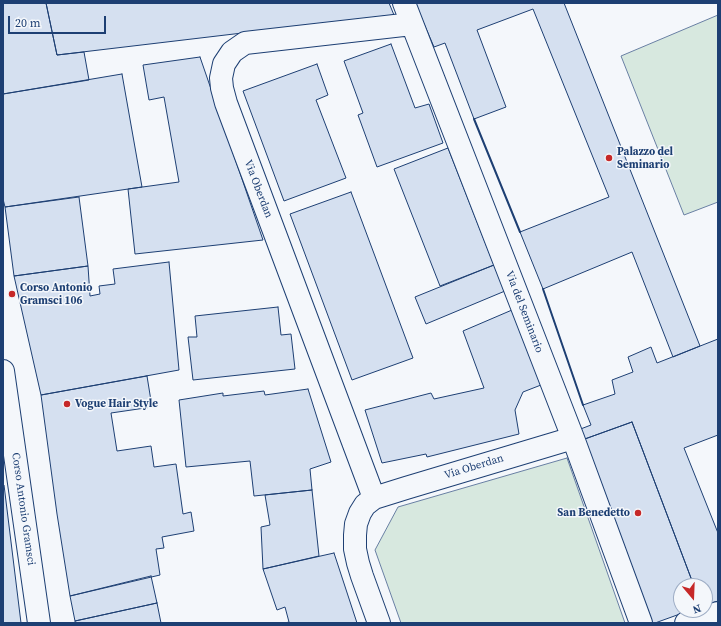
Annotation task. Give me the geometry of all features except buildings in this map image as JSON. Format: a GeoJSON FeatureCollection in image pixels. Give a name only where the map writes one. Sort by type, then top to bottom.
{"type":"FeatureCollection","features":[{"type":"Feature","properties":{"kind":"street","name":"Via del Seminario"},"geometry":{"type":"LineString","coordinates":[[404,3],[573,438],[641,623]]}},
{"type":"Feature","properties":{"kind":"street","name":"Via Oberdan"},"geometry":{"type":"LineString","coordinates":[[374,498],[226,103],[221,78],[224,64],[232,52],[245,44],[412,24]]}},
{"type":"Feature","properties":{"kind":"street","name":"Corso Antonio Gramsci"},"geometry":{"type":"LineString","coordinates":[[3,371],[39,623]]}},
{"type":"Feature","properties":{"kind":"street","name":"Via Oberdan"},"geometry":{"type":"LineString","coordinates":[[379,623],[358,563],[356,549],[356,524],[365,505],[374,498],[573,438]]}},
{"type":"Feature","properties":{"kind":"street"},"geometry":{"type":"LineString","coordinates":[[686,623],[718,613]]}},
{"type":"Feature","properties":{"kind":"shaded area"},"geometry":{"type":"Polygon","coordinates":[[[718,15],[718,202],[684,215],[621,56],[718,15]]]}},
{"type":"Feature","properties":{"kind":"shaded area"},"geometry":{"type":"Polygon","coordinates":[[[567,458],[625,623],[401,623],[375,550],[398,507],[567,458]]]}},
{"type":"Feature","properties":{"kind":"wall"},"geometry":{"type":"LineString","coordinates":[[474,119],[520,232]]}},
{"type":"Feature","properties":{"kind":"wall"},"geometry":{"type":"LineString","coordinates":[[543,289],[583,405]]}},
{"type":"Feature","properties":{"kind":"place","name":"Palazzo del Seminario"},"geometry":{"type":"Point","coordinates":[609,158]}},
{"type":"Feature","properties":{"kind":"place","name":"Corso Antonio Gramsci 106"},"geometry":{"type":"Point","coordinates":[12,294]}},
{"type":"Feature","properties":{"kind":"place","name":"Vogue Hair Style"},"geometry":{"type":"Point","coordinates":[67,404]}},
{"type":"Feature","properties":{"kind":"place","name":"San Benedetto"},"geometry":{"type":"Point","coordinates":[638,513]}}]}
